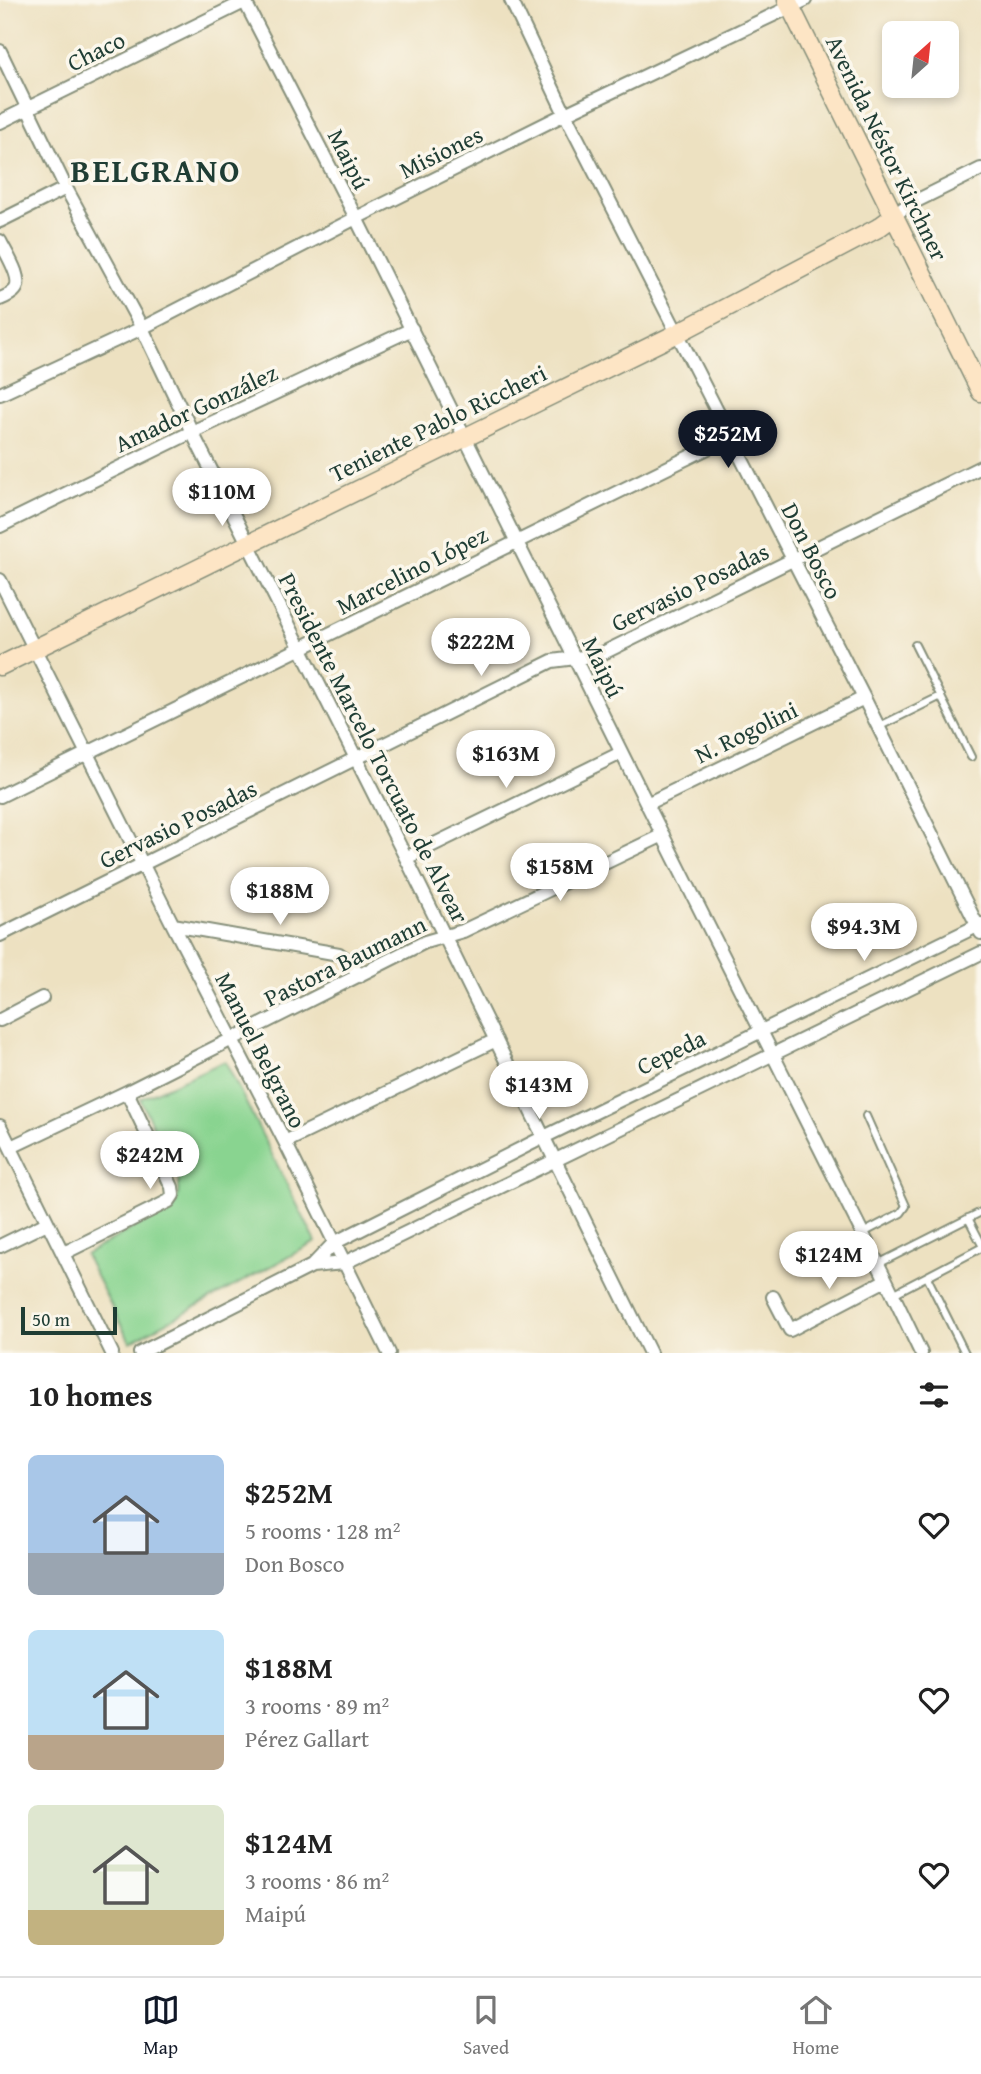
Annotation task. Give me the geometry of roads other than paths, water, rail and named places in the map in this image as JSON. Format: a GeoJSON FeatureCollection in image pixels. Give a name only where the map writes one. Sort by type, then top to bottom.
{"type":"FeatureCollection","features":[{"type":"Feature","properties":{"kind":"street","name":"Don Bosco"},"geometry":{"type":"LineString","coordinates":[[511,0],[565,114],[980,927]]}},
{"type":"Feature","properties":{"kind":"street","name":"Chaco"},"geometry":{"type":"LineString","coordinates":[[0,122],[246,1]]}},
{"type":"Feature","properties":{"kind":"street","name":"Maipú"},"geometry":{"type":"LineString","coordinates":[[246,1],[921,1353]]}},
{"type":"Feature","properties":{"kind":"street","name":"Misiones"},"geometry":{"type":"LineString","coordinates":[[0,394],[142,328],[356,218],[794,2]]}},
{"type":"Feature","properties":{"kind":"street","name":"Avenida Néstor Kirchner"},"geometry":{"type":"LineString","coordinates":[[794,2],[893,217],[981,392]]}},
{"type":"Feature","properties":{"kind":"street","name":"Presidente Marcelo Torcuato de Alvear"},"geometry":{"type":"LineString","coordinates":[[0,51],[66,188],[142,328],[650,1353]]}},
{"type":"Feature","properties":{"kind":"street"},"geometry":{"type":"LineString","coordinates":[[893,217],[906,206],[981,169]]}},
{"type":"Feature","properties":{"kind":"street"},"geometry":{"type":"LineString","coordinates":[[0,221],[66,188]]}},
{"type":"Feature","properties":{"kind":"street","name":"Teniente Pablo Riccheri"},"geometry":{"type":"LineString","coordinates":[[0,666],[678,333],[878,228],[893,217]]}},
{"type":"Feature","properties":{"kind":"street"},"geometry":{"type":"LineString","coordinates":[[0,241],[17,276],[18,284],[14,292],[0,299]]}},
{"type":"Feature","properties":{"kind":"street","name":"Amador González"},"geometry":{"type":"LineString","coordinates":[[0,526],[412,329]]}},
{"type":"Feature","properties":{"kind":"street","name":"Marcelino López"},"geometry":{"type":"LineString","coordinates":[[0,796],[730,437]]}},
{"type":"Feature","properties":{"kind":"street","name":"Gervasio Posadas"},"geometry":{"type":"LineString","coordinates":[[0,935],[552,662],[598,654],[981,467]]}},
{"type":"Feature","properties":{"kind":"street","name":"Manuel Belgrano"},"geometry":{"type":"LineString","coordinates":[[0,580],[389,1353]]}},
{"type":"Feature","properties":{"kind":"street","name":"N. Rogolini"},"geometry":{"type":"LineString","coordinates":[[647,804],[864,698]]}},
{"type":"Feature","properties":{"kind":"street"},"geometry":{"type":"LineString","coordinates":[[406,858],[621,753]]}},
{"type":"Feature","properties":{"kind":"street","name":"Pastora Baumann"},"geometry":{"type":"LineString","coordinates":[[10,1147],[127,1092],[425,942],[463,931],[663,835]]}},
{"type":"Feature","properties":{"kind":"street"},"geometry":{"type":"LineString","coordinates":[[173,925],[339,954],[351,963],[359,976]]}},
{"type":"Feature","properties":{"kind":"street","name":"Cepeda"},"geometry":{"type":"LineString","coordinates":[[140,1353],[312,1266],[334,1243],[544,1137],[980,927]]}},
{"type":"Feature","properties":{"kind":"street","name":"Cepeda"},"geometry":{"type":"LineString","coordinates":[[312,1266],[344,1263],[981,953]]}},
{"type":"Feature","properties":{"kind":"street"},"geometry":{"type":"LineString","coordinates":[[0,1020],[42,998]]}},
{"type":"Feature","properties":{"kind":"street"},"geometry":{"type":"LineString","coordinates":[[285,1142],[496,1040]]}},
{"type":"Feature","properties":{"kind":"street"},"geometry":{"type":"LineString","coordinates":[[64,1253],[169,1201],[173,1195],[172,1186],[127,1092]]}},
{"type":"Feature","properties":{"kind":"street"},"geometry":{"type":"LineString","coordinates":[[0,1126],[112,1353]]}},
{"type":"Feature","properties":{"kind":"street"},"geometry":{"type":"LineString","coordinates":[[0,1246],[47,1223]]}},
{"type":"Feature","properties":{"kind":"street"},"geometry":{"type":"LineString","coordinates":[[774,1297],[790,1330],[886,1280]]}},
{"type":"Feature","properties":{"kind":"lane"},"geometry":{"type":"LineString","coordinates":[[915,645],[971,757]]}},
{"type":"Feature","properties":{"kind":"lane"},"geometry":{"type":"LineString","coordinates":[[878,727],[941,696]]}},
{"type":"Feature","properties":{"kind":"lane"},"geometry":{"type":"LineString","coordinates":[[863,1233],[901,1213],[905,1206],[866,1116]]}},
{"type":"Feature","properties":{"kind":"lane"},"geometry":{"type":"LineString","coordinates":[[878,1264],[981,1212]]}},
{"type":"Feature","properties":{"kind":"lane"},"geometry":{"type":"LineString","coordinates":[[893,1294],[981,1245],[968,1218]]}},
{"type":"Feature","properties":{"kind":"lane"},"geometry":{"type":"LineString","coordinates":[[927,1277],[965,1353]]}},
{"type":"Feature","properties":{"kind":"district","name":"BELGRANO"},"geometry":{"type":"Point","coordinates":[156,170]}}]}
